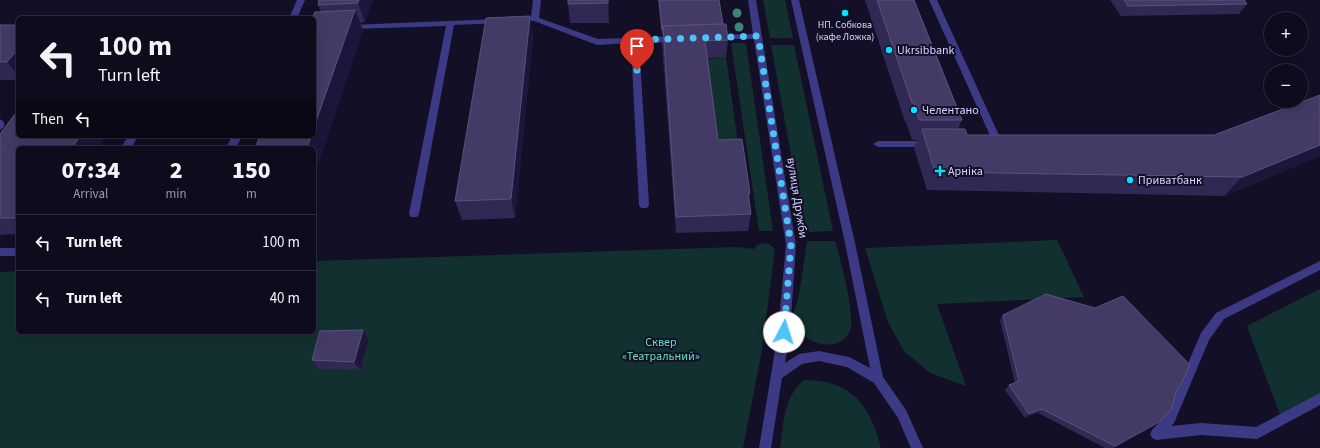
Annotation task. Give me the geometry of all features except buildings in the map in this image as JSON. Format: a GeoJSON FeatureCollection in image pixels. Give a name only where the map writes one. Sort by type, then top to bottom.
{"type":"FeatureCollection","features":[{"type":"Feature","properties":{"kind":"street"},"geometry":{"type":"LineString","coordinates":[[294,16],[301,0]]}},
{"type":"Feature","properties":{"kind":"street"},"geometry":{"type":"LineString","coordinates":[[535,20],[537,0]]}},
{"type":"Feature","properties":{"kind":"street","name":"вулиця Дружби"},"geometry":{"type":"LineString","coordinates":[[752,0],[791,245],[784,332],[765,448]]}},
{"type":"Feature","properties":{"kind":"street"},"geometry":{"type":"LineString","coordinates":[[795,0],[850,243],[878,379],[902,414],[917,448]]}},
{"type":"Feature","properties":{"kind":"street"},"geometry":{"type":"LineString","coordinates":[[933,0],[998,144],[983,144]]}},
{"type":"Feature","properties":{"kind":"street"},"geometry":{"type":"LineString","coordinates":[[344,27],[535,20],[597,42],[681,38]]}},
{"type":"Feature","properties":{"kind":"street"},"geometry":{"type":"LineString","coordinates":[[414,214],[450,23]]}},
{"type":"Feature","properties":{"kind":"street"},"geometry":{"type":"LineString","coordinates":[[704,38],[758,36]]}},
{"type":"Feature","properties":{"kind":"street"},"geometry":{"type":"LineString","coordinates":[[635,40],[644,205]]}},
{"type":"Feature","properties":{"kind":"street"},"geometry":{"type":"LineString","coordinates":[[0,122],[0,127]]}},
{"type":"Feature","properties":{"kind":"street"},"geometry":{"type":"LineString","coordinates":[[878,144],[938,144]]}},
{"type":"Feature","properties":{"kind":"street"},"geometry":{"type":"LineString","coordinates":[[0,252],[16,252]]}},
{"type":"Feature","properties":{"kind":"street"},"geometry":{"type":"LineString","coordinates":[[1320,265],[1220,316],[1205,337],[1170,419],[1156,434],[1201,429],[1257,433],[1320,399]]}},
{"type":"Feature","properties":{"kind":"street"},"geometry":{"type":"LineString","coordinates":[[777,375],[799,359],[819,356],[849,362],[878,379]]}},
{"type":"Feature","properties":{"kind":"green space"},"geometry":{"type":"Polygon","coordinates":[[[763,0],[785,0],[793,38],[770,38],[763,0]]]}},
{"type":"Feature","properties":{"kind":"green space"},"geometry":{"type":"Polygon","coordinates":[[[731,43],[746,43],[773,231],[759,231],[731,43]]]}},
{"type":"Feature","properties":{"kind":"green space"},"geometry":{"type":"Polygon","coordinates":[[[771,45],[794,45],[833,231],[805,232],[771,45]]]}},
{"type":"Feature","properties":{"kind":"green space"},"geometry":{"type":"Polygon","coordinates":[[[726,57],[740,157],[717,157],[704,59],[726,57]]]}},
{"type":"Feature","properties":{"kind":"green space"},"geometry":{"type":"Polygon","coordinates":[[[1057,240],[1084,297],[937,304],[966,386],[930,373],[904,351],[888,322],[865,248],[1057,240]]]}},
{"type":"Feature","properties":{"kind":"green space"},"geometry":{"type":"Polygon","coordinates":[[[807,241],[835,241],[847,287],[851,313],[850,331],[845,339],[837,343],[828,345],[810,340],[802,335],[796,327],[793,319],[807,241]]]}},
{"type":"Feature","properties":{"kind":"green space","name":"Сквер «Театральний»"},"geometry":{"type":"Polygon","coordinates":[[[763,243],[769,244],[775,249],[762,350],[743,448],[0,448],[0,272],[16,271],[16,334],[316,334],[316,261],[737,247],[754,249],[757,245],[763,243]]]}},
{"type":"Feature","properties":{"kind":"green space"},"geometry":{"type":"Polygon","coordinates":[[[1320,289],[1320,397],[1282,420],[1247,326],[1320,289]]]}},
{"type":"Feature","properties":{"kind":"green space"},"geometry":{"type":"Polygon","coordinates":[[[804,380],[834,384],[846,390],[856,398],[864,407],[871,419],[881,448],[780,448],[788,403],[797,387],[804,380]]]}},
{"type":"Feature","properties":{"kind":"place","name":"НП. Собкова (кафе Ложка)"},"geometry":{"type":"Point","coordinates":[845,13]}},
{"type":"Feature","properties":{"kind":"place","name":"Ukrsibbank"},"geometry":{"type":"Point","coordinates":[889,50]}},
{"type":"Feature","properties":{"kind":"place","name":"Челентано"},"geometry":{"type":"Point","coordinates":[914,110]}},
{"type":"Feature","properties":{"kind":"place","name":"Арніка"},"geometry":{"type":"Point","coordinates":[940,171]}},
{"type":"Feature","properties":{"kind":"place","name":"Приватбанк"},"geometry":{"type":"Point","coordinates":[1130,180]}},
{"type":"Feature","properties":{"kind":"route"},"geometry":{"type":"LineString","coordinates":[[637,70],[635,40],[758,36],[791,245],[784,332]]}}]}
